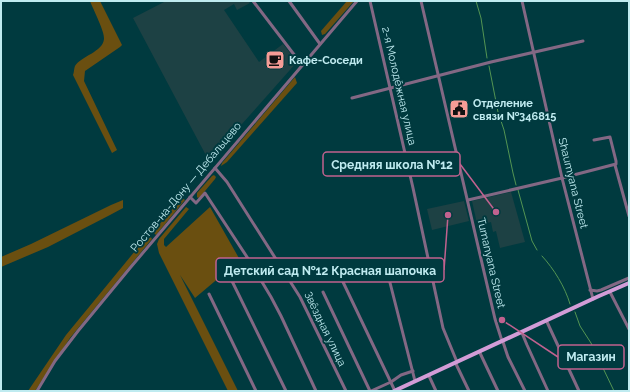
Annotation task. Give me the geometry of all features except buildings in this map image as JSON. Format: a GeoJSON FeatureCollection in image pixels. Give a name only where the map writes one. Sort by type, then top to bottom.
{"type":"FeatureCollection","features":[{"type":"Feature","properties":{"kind":"main road"},"geometry":{"type":"LineString","coordinates":[[397,391],[415,381],[629,283]]}},
{"type":"Feature","properties":{"kind":"main road"},"geometry":{"type":"LineString","coordinates":[[397,391],[612,291]]}},
{"type":"Feature","properties":{"kind":"street"},"geometry":{"type":"LineString","coordinates":[[253,1],[302,65]]}},
{"type":"Feature","properties":{"kind":"street"},"geometry":{"type":"LineString","coordinates":[[289,1],[320,44]]}},
{"type":"Feature","properties":{"kind":"street","name":"Ростов-на-Дону — Дебальцево"},"geometry":{"type":"LineString","coordinates":[[37,391],[55,361],[78,331],[357,1]]}},
{"type":"Feature","properties":{"kind":"street","name":"2-я Молодёжная улица"},"geometry":{"type":"LineString","coordinates":[[370,1],[443,328],[456,363],[469,391]]}},
{"type":"Feature","properties":{"kind":"street","name":"Tumanyana Street"},"geometry":{"type":"LineString","coordinates":[[422,1],[498,330],[508,356],[525,391]]}},
{"type":"Feature","properties":{"kind":"street","name":"Shaumyana Street"},"geometry":{"type":"LineString","coordinates":[[522,1],[562,178],[593,299]]}},
{"type":"Feature","properties":{"kind":"street"},"geometry":{"type":"LineString","coordinates":[[352,98],[583,40]]}},
{"type":"Feature","properties":{"kind":"street"},"geometry":{"type":"LineString","coordinates":[[594,140],[610,137],[616,161],[615,165],[629,216]]}},
{"type":"Feature","properties":{"kind":"street"},"geometry":{"type":"LineString","coordinates":[[468,200],[615,165]]}},
{"type":"Feature","properties":{"kind":"street","name":"Звёздная улица"},"geometry":{"type":"LineString","coordinates":[[215,168],[221,174],[300,297],[346,391]]}},
{"type":"Feature","properties":{"kind":"street"},"geometry":{"type":"LineString","coordinates":[[190,197],[196,203],[205,193],[274,303],[316,391]]}},
{"type":"Feature","properties":{"kind":"street"},"geometry":{"type":"LineString","coordinates":[[383,262],[386,267],[415,381]]}},
{"type":"Feature","properties":{"kind":"street"},"geometry":{"type":"LineString","coordinates":[[229,275],[286,391]]}},
{"type":"Feature","properties":{"kind":"street"},"geometry":{"type":"LineString","coordinates":[[590,290],[601,290],[629,278]]}},
{"type":"Feature","properties":{"kind":"street"},"geometry":{"type":"LineString","coordinates":[[343,282],[391,382],[397,391]]}},
{"type":"Feature","properties":{"kind":"street"},"geometry":{"type":"LineString","coordinates":[[612,291],[629,330]]}},
{"type":"Feature","properties":{"kind":"street"},"geometry":{"type":"LineString","coordinates":[[323,292],[371,391],[412,372]]}},
{"type":"Feature","properties":{"kind":"street"},"geometry":{"type":"LineString","coordinates":[[209,294],[256,391]]}},
{"type":"Feature","properties":{"kind":"street"},"geometry":{"type":"LineString","coordinates":[[546,322],[579,391]]}},
{"type":"Feature","properties":{"kind":"street"},"geometry":{"type":"LineString","coordinates":[[522,333],[526,345],[548,391]]}},
{"type":"Feature","properties":{"kind":"street"},"geometry":{"type":"LineString","coordinates":[[480,353],[498,391]]}},
{"type":"Feature","properties":{"kind":"street"},"geometry":{"type":"LineString","coordinates":[[429,376],[436,391]]}},
{"type":"Feature","properties":{"kind":"shaded area"},"geometry":{"type":"Polygon","coordinates":[[[90,1],[100,1],[122,45],[85,71],[84,81],[117,150],[112,153],[73,75],[75,66],[82,59],[96,51],[103,43],[104,39],[101,26],[90,1]]]}},
{"type":"Feature","properties":{"kind":"shaded area"},"geometry":{"type":"Polygon","coordinates":[[[166,1],[248,1],[250,3],[237,10],[234,4],[224,10],[259,62],[283,44],[297,62],[209,161],[133,18],[166,1]]]}},
{"type":"Feature","properties":{"kind":"shaded area"},"geometry":{"type":"Polygon","coordinates":[[[347,1],[354,1],[325,34],[322,35],[321,31],[347,1]]]}},
{"type":"Feature","properties":{"kind":"shaded area"},"geometry":{"type":"Polygon","coordinates":[[[295,77],[297,83],[227,162],[221,166],[222,163],[295,77]]]}},
{"type":"Feature","properties":{"kind":"shaded area"},"geometry":{"type":"Polygon","coordinates":[[[214,175],[216,177],[215,179],[198,198],[197,193],[214,175]]]}},
{"type":"Feature","properties":{"kind":"shaded area"},"geometry":{"type":"Polygon","coordinates":[[[511,192],[525,242],[500,248],[496,231],[493,232],[491,222],[484,224],[484,227],[478,228],[472,201],[511,192]]]}},
{"type":"Feature","properties":{"kind":"shaded area"},"geometry":{"type":"Polygon","coordinates":[[[182,198],[185,200],[156,235],[153,232],[182,198]]]}},
{"type":"Feature","properties":{"kind":"shaded area"},"geometry":{"type":"Polygon","coordinates":[[[123,200],[123,208],[48,247],[1,267],[1,257],[123,200]]]}},
{"type":"Feature","properties":{"kind":"shaded area"},"geometry":{"type":"Polygon","coordinates":[[[464,201],[469,221],[432,230],[427,209],[464,201]]]}},
{"type":"Feature","properties":{"kind":"shaded area"},"geometry":{"type":"Polygon","coordinates":[[[186,207],[189,209],[164,239],[164,245],[166,247],[210,207],[240,260],[195,298],[180,275],[238,391],[228,391],[159,253],[157,244],[159,239],[186,207]]]}},
{"type":"Feature","properties":{"kind":"shaded area"},"geometry":{"type":"Polygon","coordinates":[[[149,234],[152,239],[70,338],[35,391],[28,391],[66,335],[149,234]]]}},
{"type":"Feature","properties":{"kind":"waterway"},"geometry":{"type":"LineString","coordinates":[[476,1],[481,18],[487,58]]}},
{"type":"Feature","properties":{"kind":"waterway"},"geometry":{"type":"LineString","coordinates":[[489,66],[498,112],[504,130],[516,185]]}},
{"type":"Feature","properties":{"kind":"waterway"},"geometry":{"type":"LineString","coordinates":[[518,190],[532,241],[537,250]]}},
{"type":"Feature","properties":{"kind":"waterway"},"geometry":{"type":"LineString","coordinates":[[542,256],[559,278],[570,304]]}},
{"type":"Feature","properties":{"kind":"waterway"},"geometry":{"type":"LineString","coordinates":[[575,312],[580,326],[591,343],[614,391]]}},
{"type":"Feature","properties":{"kind":"place","name":"Кафе-Соседи"},"geometry":{"type":"Point","coordinates":[275,60]}},
{"type":"Feature","properties":{"kind":"place","name":"Отделение связи №346815"},"geometry":{"type":"Point","coordinates":[459,109]}},
{"type":"Feature","properties":{"kind":"place","name":"Средняя школа №12"},"geometry":{"type":"Point","coordinates":[496,212]}},
{"type":"Feature","properties":{"kind":"place","name":"Детский сад №12 Красная шапочка"},"geometry":{"type":"Point","coordinates":[448,215]}},
{"type":"Feature","properties":{"kind":"place","name":"Магазин"},"geometry":{"type":"Point","coordinates":[502,320]}}]}
